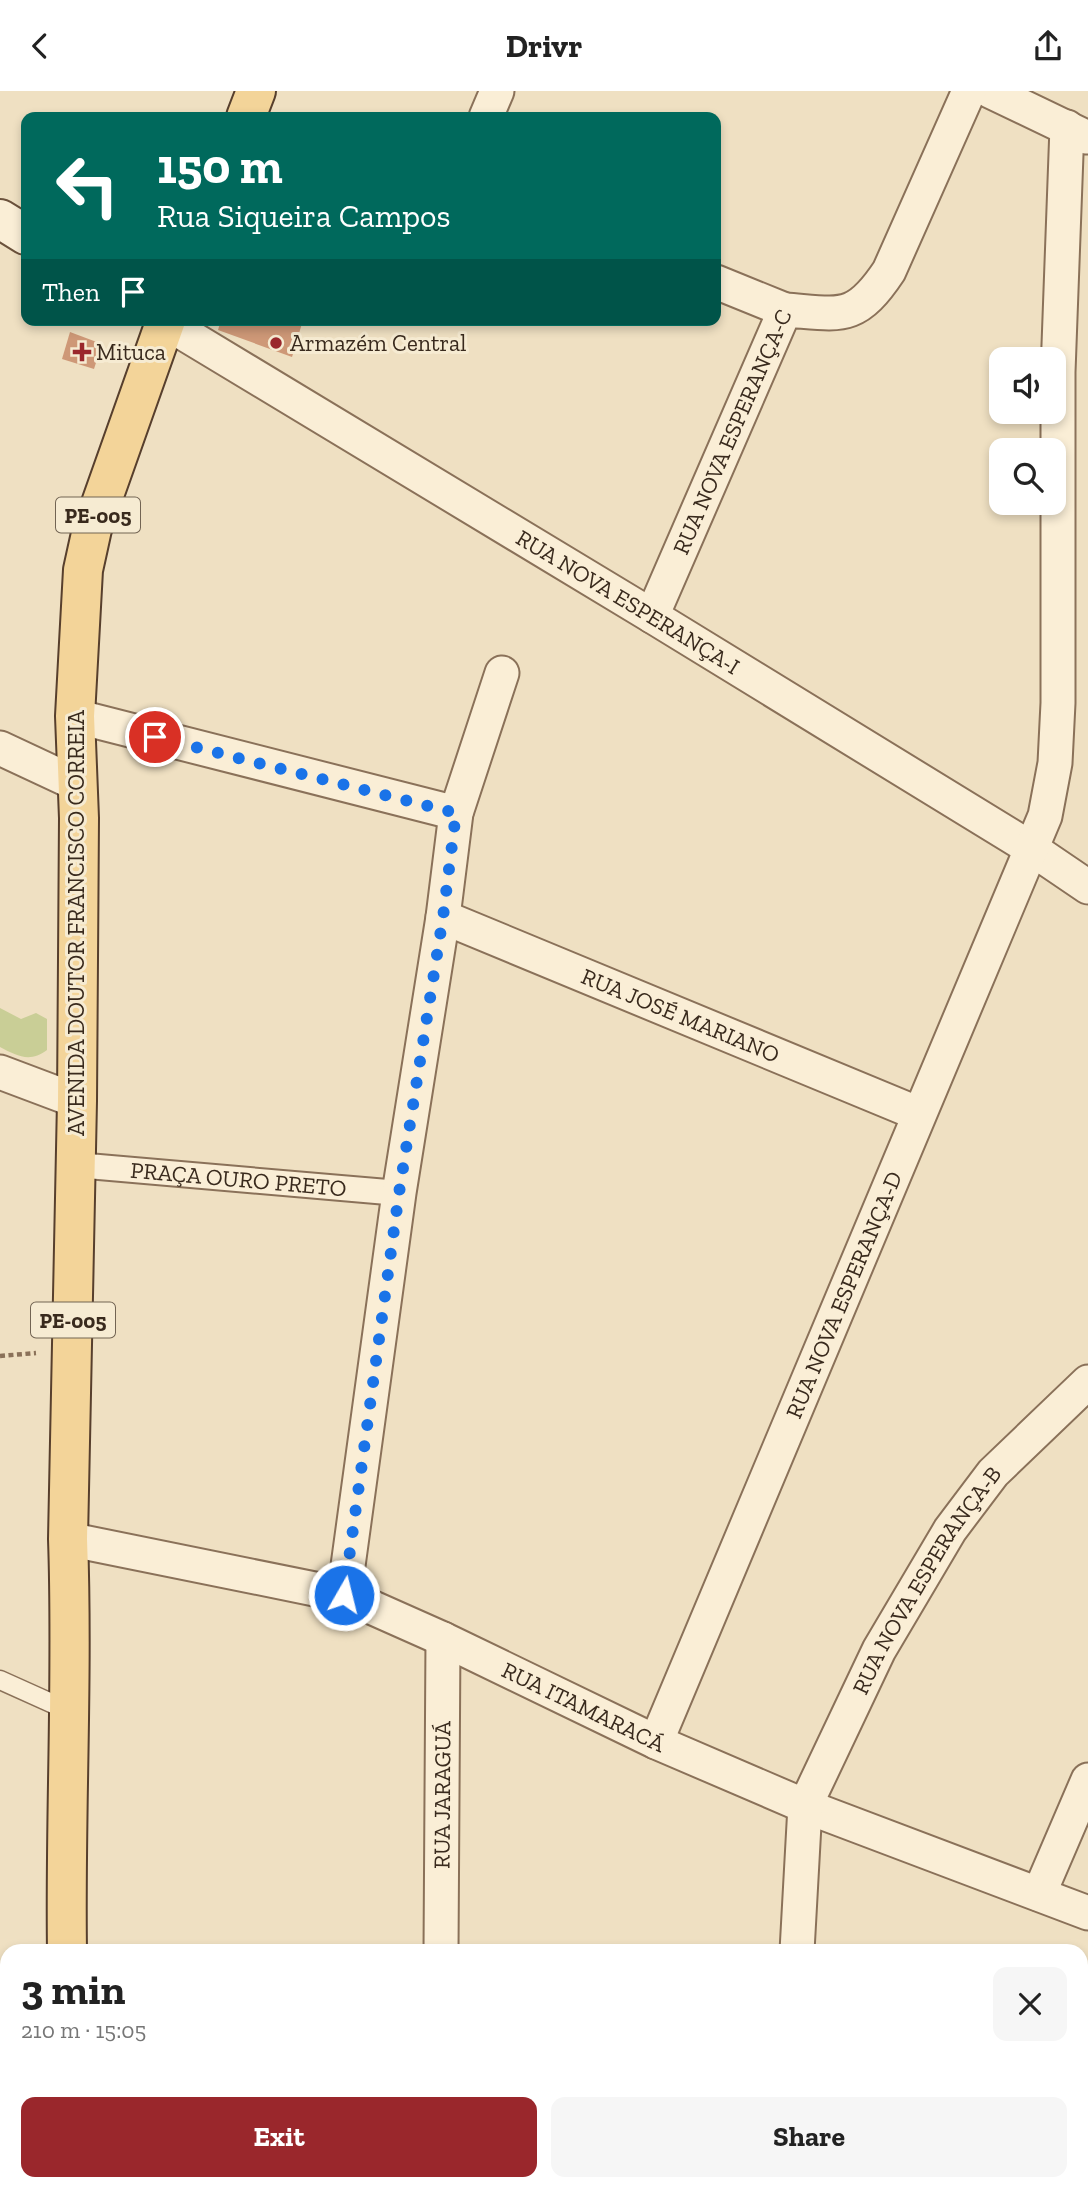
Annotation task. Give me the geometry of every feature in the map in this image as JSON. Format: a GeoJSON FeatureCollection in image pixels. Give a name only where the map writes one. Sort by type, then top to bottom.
{"type":"FeatureCollection","features":[{"type":"Feature","properties":{"kind":"main road"},"geometry":{"type":"LineString","coordinates":[[248,112],[256,91]]}},
{"type":"Feature","properties":{"kind":"main road"},"geometry":{"type":"LineString","coordinates":[[0,219],[21,232]]}},
{"type":"Feature","properties":{"kind":"main road","name":"AVENIDA DOUTOR FRANCISCO CORREIA"},"geometry":{"type":"LineString","coordinates":[[68,1539],[77,1101],[75,716],[83,570],[92,529],[162,326]]}},
{"type":"Feature","properties":{"kind":"main road","name":"PE-005"},"geometry":{"type":"LineString","coordinates":[[67,1944],[68,1539]]}},
{"type":"Feature","properties":{"kind":"street"},"geometry":{"type":"LineString","coordinates":[[488,112],[497,91]]}},
{"type":"Feature","properties":{"kind":"street","name":"RUA NOVA ESPERANÇA-C"},"geometry":{"type":"LineString","coordinates":[[652,616],[785,310],[836,313],[854,309],[873,295],[889,271],[969,91]]}},
{"type":"Feature","properties":{"kind":"street"},"geometry":{"type":"LineString","coordinates":[[990,91],[1078,132]]}},
{"type":"Feature","properties":{"kind":"street","name":"RUA NOVA ESPERANÇA-D"},"geometry":{"type":"LineString","coordinates":[[656,1742],[1045,815],[1055,763],[1058,715],[1058,372],[1078,132]]}},
{"type":"Feature","properties":{"kind":"street"},"geometry":{"type":"LineString","coordinates":[[721,284],[785,310]]}},
{"type":"Feature","properties":{"kind":"street","name":"RUA NOVA ESPERANÇA-I"},"geometry":{"type":"LineString","coordinates":[[172,326],[652,616],[1032,849],[1088,887]]}},
{"type":"Feature","properties":{"kind":"street"},"geometry":{"type":"LineString","coordinates":[[344,1595],[399,1193],[443,917],[456,813],[502,673]]}},
{"type":"Feature","properties":{"kind":"street"},"geometry":{"type":"LineString","coordinates":[[75,716],[456,813]]}},
{"type":"Feature","properties":{"kind":"street"},"geometry":{"type":"LineString","coordinates":[[0,748],[77,784]]}},
{"type":"Feature","properties":{"kind":"street","name":"RUA JOSÉ MARIANO"},"geometry":{"type":"LineString","coordinates":[[443,917],[919,1114]]}},
{"type":"Feature","properties":{"kind":"street"},"geometry":{"type":"LineString","coordinates":[[0,1072],[77,1101]]}},
{"type":"Feature","properties":{"kind":"street","name":"PRAÇA OURO PRETO"},"geometry":{"type":"LineString","coordinates":[[76,1165],[399,1193]]}},
{"type":"Feature","properties":{"kind":"street","name":"RUA NOVA ESPERANÇA-B"},"geometry":{"type":"LineString","coordinates":[[805,1806],[879,1650],[950,1530],[993,1473],[1088,1382]]}},
{"type":"Feature","properties":{"kind":"street","name":"RUA ITAMARACÁ"},"geometry":{"type":"LineString","coordinates":[[68,1539],[344,1595],[443,1639],[656,1742],[805,1806],[1088,1913]]}},
{"type":"Feature","properties":{"kind":"street","name":"RUA JARAGUÁ"},"geometry":{"type":"LineString","coordinates":[[441,1944],[443,1639]]}},
{"type":"Feature","properties":{"kind":"street"},"geometry":{"type":"LineString","coordinates":[[1039,1894],[1088,1780]]}},
{"type":"Feature","properties":{"kind":"street"},"geometry":{"type":"LineString","coordinates":[[797,1944],[805,1806]]}},
{"type":"Feature","properties":{"kind":"lane"},"geometry":{"type":"LineString","coordinates":[[0,1680],[69,1711]]}},
{"type":"Feature","properties":{"kind":"green space"},"geometry":{"type":"Polygon","coordinates":[[[0,1008],[21,1019],[36,1013],[47,1019],[47,1050],[29,1057],[0,1047],[0,1008]]]}},
{"type":"Feature","properties":{"kind":"building","name":"Armazém Central"},"geometry":{"type":"Polygon","coordinates":[[[219,326],[301,326],[292,357],[218,330],[219,326]]]}},
{"type":"Feature","properties":{"kind":"building","name":"Mituca"},"geometry":{"type":"Polygon","coordinates":[[[70,332],[102,344],[94,369],[62,359],[70,332]]]}},
{"type":"Feature","properties":{"kind":"place","name":"Armazém Central"},"geometry":{"type":"Point","coordinates":[276,343]}},
{"type":"Feature","properties":{"kind":"place","name":"Mituca"},"geometry":{"type":"Point","coordinates":[82,352]}},
{"type":"Feature","properties":{"kind":"route"},"geometry":{"type":"LineString","coordinates":[[155,737],[456,813],[443,917],[399,1193],[344,1595]]}}]}
